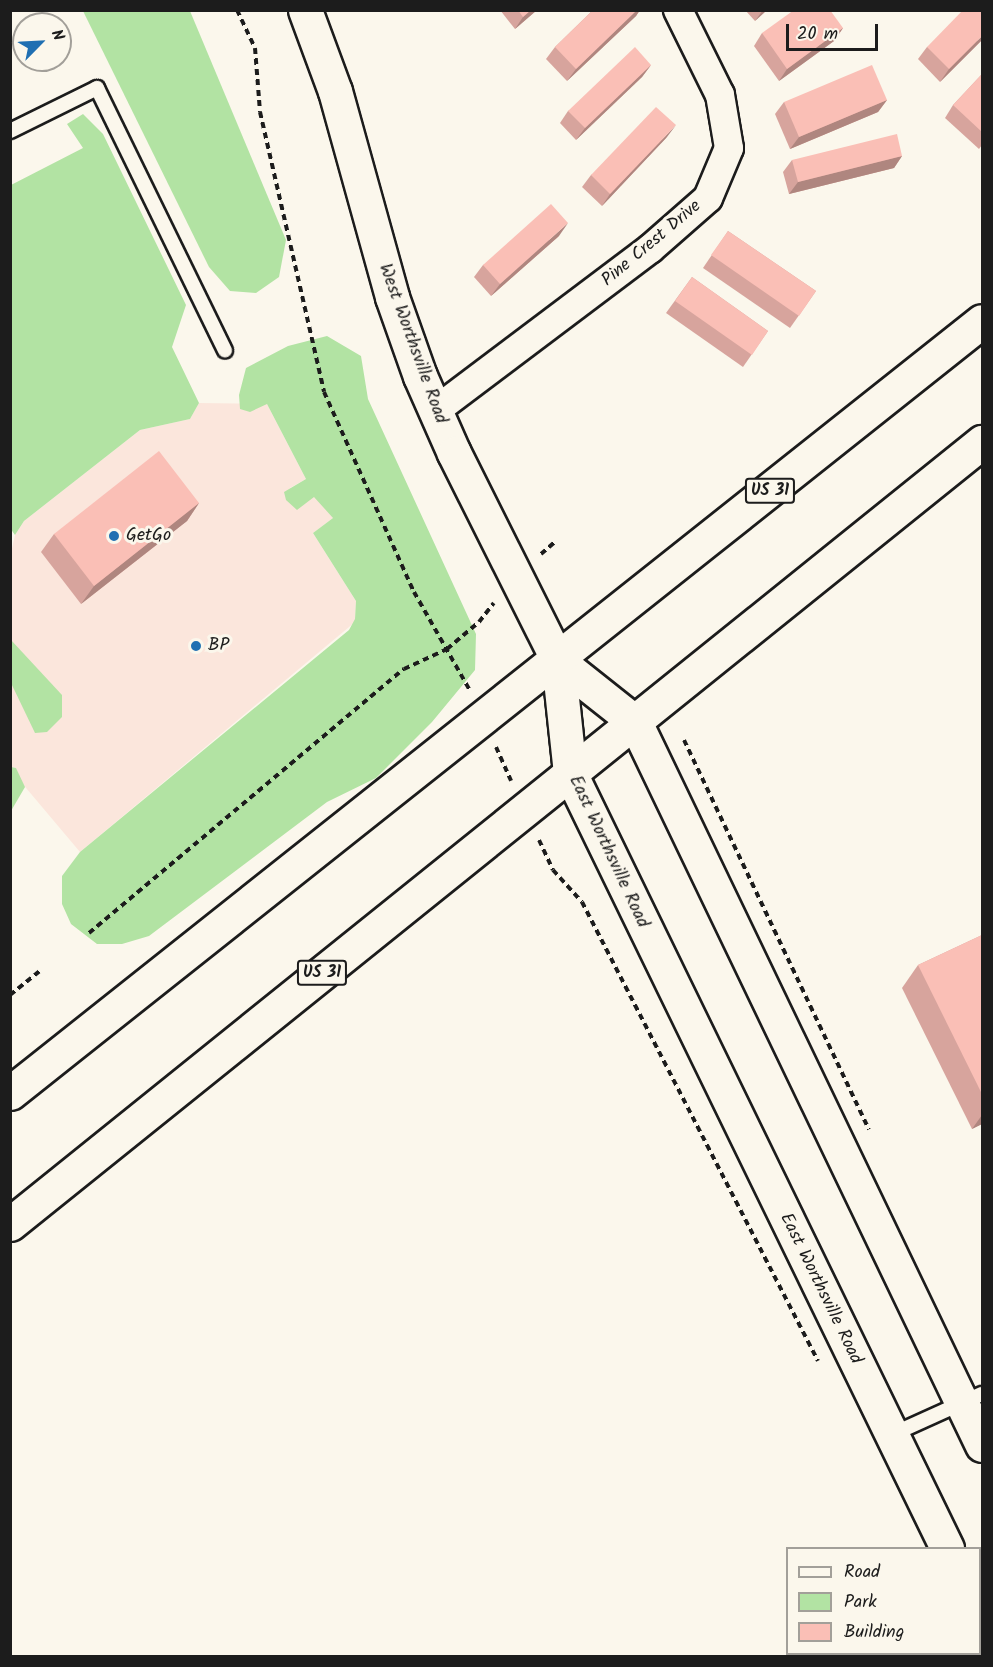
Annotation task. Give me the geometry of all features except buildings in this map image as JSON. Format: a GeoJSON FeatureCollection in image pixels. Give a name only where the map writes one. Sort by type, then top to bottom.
{"type":"FeatureCollection","features":[{"type":"Feature","properties":{"kind":"main road","name":"West Worthsville Road"},"geometry":{"type":"LineString","coordinates":[[305,10],[335,91],[392,297],[435,411],[558,662]]}},
{"type":"Feature","properties":{"kind":"main road","name":"US 31"},"geometry":{"type":"LineString","coordinates":[[10,1093],[117,1005],[558,662],[982,321]]}},
{"type":"Feature","properties":{"kind":"main road","name":"US 31"},"geometry":{"type":"LineString","coordinates":[[10,1224],[982,442]]}},
{"type":"Feature","properties":{"kind":"main road"},"geometry":{"type":"LineString","coordinates":[[558,662],[635,722],[973,1399],[982,1445]]}},
{"type":"Feature","properties":{"kind":"main road","name":"East Worthsville Road"},"geometry":{"type":"LineString","coordinates":[[558,662],[570,773],[947,1547]]}},
{"type":"Feature","properties":{"kind":"street","name":"Pine Crest Drive"},"geometry":{"type":"LineString","coordinates":[[435,411],[650,249],[708,198],[729,148],[720,95],[678,10]]}},
{"type":"Feature","properties":{"kind":"lane"},"geometry":{"type":"LineString","coordinates":[[10,130],[97,88],[225,350]]}},
{"type":"Feature","properties":{"kind":"lane"},"geometry":{"type":"LineString","coordinates":[[891,1435],[973,1399]]}},
{"type":"Feature","properties":{"kind":"path"},"geometry":{"type":"LineString","coordinates":[[237,10],[255,48],[260,112],[324,392],[414,592],[447,649],[483,720],[553,870],[582,902],[821,1368]]}},
{"type":"Feature","properties":{"kind":"path"},"geometry":{"type":"LineString","coordinates":[[89,933],[404,669],[447,649],[479,622],[514,576],[556,541]]}},
{"type":"Feature","properties":{"kind":"path"},"geometry":{"type":"LineString","coordinates":[[10,995],[41,970]]}},
{"type":"Feature","properties":{"kind":"shaded area"},"geometry":{"type":"Polygon","coordinates":[[[199,403],[267,404],[306,479],[290,488],[318,496],[333,518],[313,533],[356,601],[355,622],[80,852],[21,782],[16,768],[11,767],[11,553],[15,535],[24,521],[140,430],[190,419],[199,403]]]}},
{"type":"Feature","properties":{"kind":"green space"},"geometry":{"type":"Polygon","coordinates":[[[83,11],[190,11],[286,240],[279,277],[256,293],[230,291],[209,267],[83,11]]]}},
{"type":"Feature","properties":{"kind":"green space"},"geometry":{"type":"Polygon","coordinates":[[[83,114],[103,134],[186,305],[172,347],[199,403],[190,419],[140,430],[24,521],[15,535],[10,528],[11,185],[83,148],[67,124],[83,114]]]}},
{"type":"Feature","properties":{"kind":"green space"},"geometry":{"type":"Polygon","coordinates":[[[327,336],[361,356],[368,399],[476,634],[475,670],[432,722],[376,778],[327,802],[149,936],[122,944],[97,944],[71,924],[62,904],[62,876],[80,852],[349,630],[355,619],[356,601],[313,533],[333,518],[314,497],[297,510],[286,500],[284,492],[306,479],[267,404],[250,412],[240,409],[239,395],[246,368],[288,346],[327,336]]]}},
{"type":"Feature","properties":{"kind":"green space"},"geometry":{"type":"Polygon","coordinates":[[[11,640],[62,695],[62,717],[47,732],[35,733],[11,683],[11,640]]]}},
{"type":"Feature","properties":{"kind":"green space"},"geometry":{"type":"Polygon","coordinates":[[[11,767],[16,768],[25,787],[11,811],[11,767]]]}},
{"type":"Feature","properties":{"kind":"place","name":"GetGo"},"geometry":{"type":"Point","coordinates":[114,536]}},
{"type":"Feature","properties":{"kind":"place","name":"BP"},"geometry":{"type":"Point","coordinates":[196,646]}}]}
